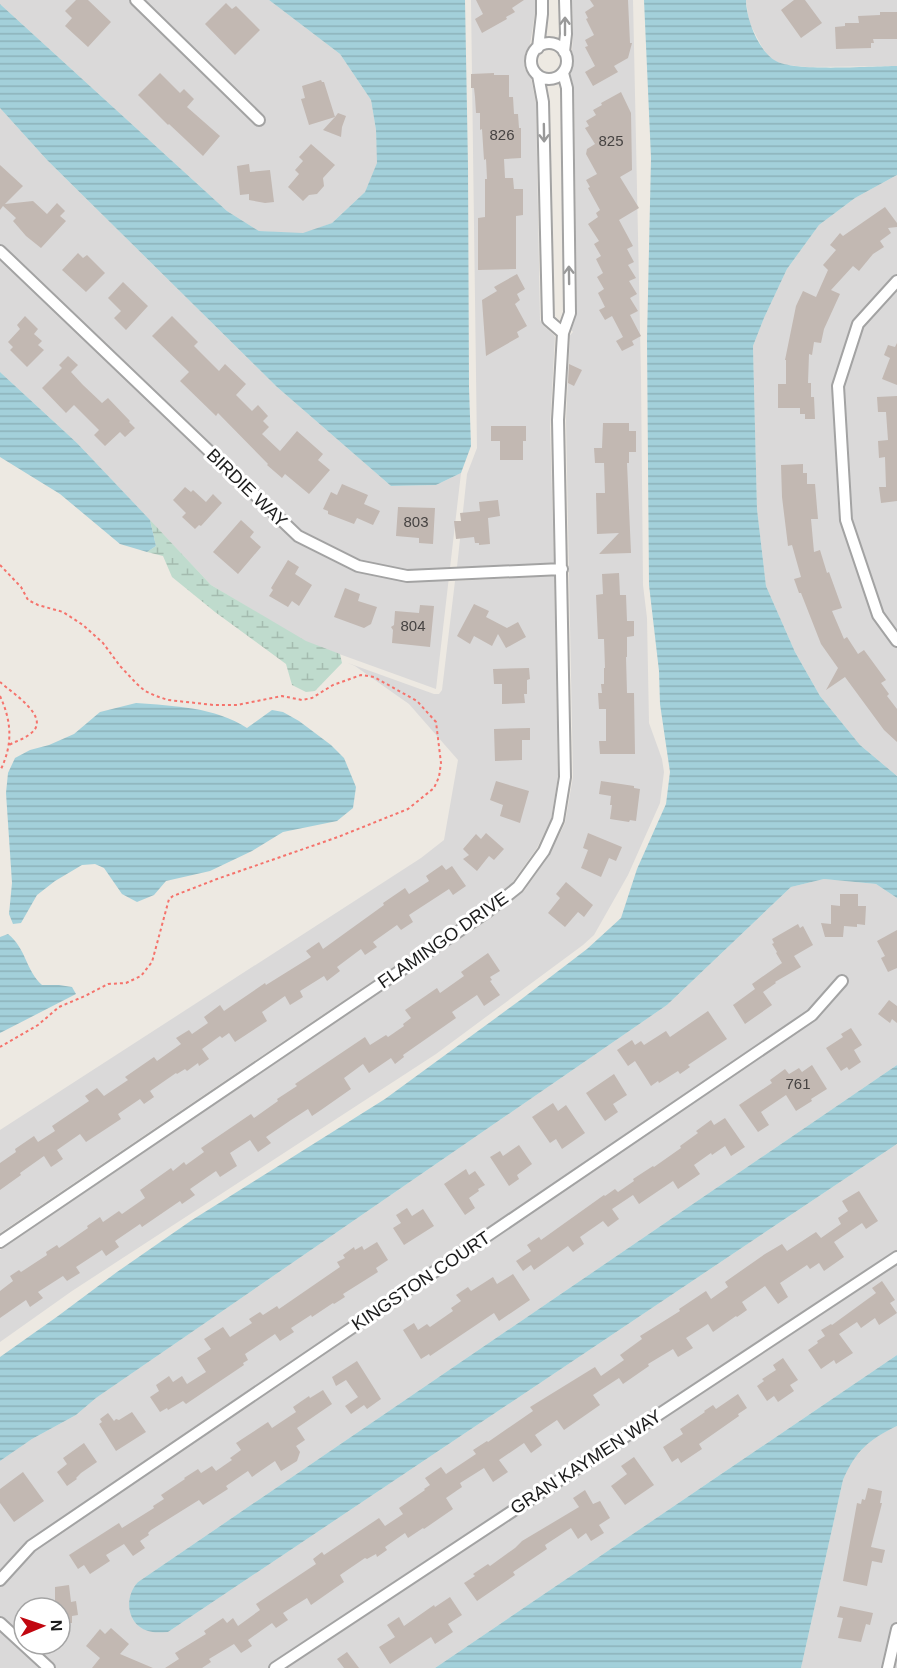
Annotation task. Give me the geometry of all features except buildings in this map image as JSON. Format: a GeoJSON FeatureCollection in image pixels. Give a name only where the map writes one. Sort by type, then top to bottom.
{"type":"FeatureCollection","features":[{"type":"Feature","properties":{"kind":"street"},"geometry":{"type":"LineString","coordinates":[[136,0],[259,120]]}},
{"type":"Feature","properties":{"kind":"street"},"geometry":{"type":"LineString","coordinates":[[538,48],[542,0]]}},
{"type":"Feature","properties":{"kind":"street"},"geometry":{"type":"LineString","coordinates":[[564,52],[552,44],[538,48],[532,56],[534,71],[548,79],[558,77],[567,63],[564,52],[565,0]]}},
{"type":"Feature","properties":{"kind":"street","name":"FLAMINGO DRIVE"},"geometry":{"type":"LineString","coordinates":[[0,1242],[487,912],[518,887],[544,851],[558,820],[565,777],[558,420],[563,333],[570,313],[567,88],[562,73]]}},
{"type":"Feature","properties":{"kind":"street"},"geometry":{"type":"LineString","coordinates":[[538,75],[543,102],[548,320],[563,333]]}},
{"type":"Feature","properties":{"kind":"street","name":"BIRDIE WAY"},"geometry":{"type":"LineString","coordinates":[[0,251],[298,536],[358,566],[407,576],[562,569]]}},
{"type":"Feature","properties":{"kind":"street"},"geometry":{"type":"LineString","coordinates":[[897,281],[858,324],[838,386],[846,520],[878,615],[897,641]]}},
{"type":"Feature","properties":{"kind":"street","name":"KINGSTON COURT"},"geometry":{"type":"LineString","coordinates":[[0,1580],[32,1546],[812,1015],[842,981]]}},
{"type":"Feature","properties":{"kind":"street","name":"GRAN KAYMEN WAY"},"geometry":{"type":"LineString","coordinates":[[275,1668],[897,1257]]}},
{"type":"Feature","properties":{"kind":"street"},"geometry":{"type":"LineString","coordinates":[[0,1623],[49,1668]]}},
{"type":"Feature","properties":{"kind":"street"},"geometry":{"type":"LineString","coordinates":[[888,1668],[897,1629]]}},
{"type":"Feature","properties":{"kind":"path"},"geometry":{"type":"LineString","coordinates":[[0,565],[21,587],[28,600],[63,612],[83,625],[103,643],[120,666],[145,691],[156,696],[168,700],[214,705],[237,705],[282,696],[302,700],[312,698],[348,679],[361,675],[374,677],[417,700],[436,722],[441,763],[439,777],[434,788],[408,809],[338,837],[173,896],[169,899],[152,962],[141,976],[126,983],[108,984],[58,1007],[38,1025],[0,1047]]}},
{"type":"Feature","properties":{"kind":"path"},"geometry":{"type":"LineString","coordinates":[[0,682],[31,709],[38,721],[37,728],[31,734],[9,745]]}},
{"type":"Feature","properties":{"kind":"path"},"geometry":{"type":"LineString","coordinates":[[0,696],[10,728],[7,758],[0,771]]}},
{"type":"Feature","properties":{"kind":"shaded area"},"geometry":{"type":"Polygon","coordinates":[[[0,0],[269,0],[340,54],[371,100],[378,163],[365,192],[332,223],[303,234],[259,231],[227,211],[0,4],[0,0]]]}},
{"type":"Feature","properties":{"kind":"shaded area"},"geometry":{"type":"Polygon","coordinates":[[[471,0],[535,0],[530,45],[524,62],[525,69],[531,78],[536,103],[540,320],[555,337],[550,426],[554,563],[457,567],[467,474],[477,448],[471,0]]]}},
{"type":"Feature","properties":{"kind":"shaded area"},"geometry":{"type":"Polygon","coordinates":[[[572,0],[633,0],[643,585],[647,618],[649,723],[662,759],[664,772],[660,803],[628,875],[594,935],[583,945],[436,1054],[72,1291],[0,1342],[0,1250],[492,917],[524,891],[550,854],[565,823],[573,777],[566,420],[570,335],[573,332],[571,330],[577,312],[574,88],[570,74],[574,62],[572,0]]]}},
{"type":"Feature","properties":{"kind":"shaded area"},"geometry":{"type":"Polygon","coordinates":[[[746,0],[897,0],[897,66],[807,67],[777,62],[769,57],[762,47],[749,22],[746,0]]]}},
{"type":"Feature","properties":{"kind":"shaded area"},"geometry":{"type":"Polygon","coordinates":[[[0,108],[47,160],[277,387],[391,486],[436,485],[461,473],[436,689],[306,642],[211,585],[77,443],[0,372],[0,108]]]}},
{"type":"Feature","properties":{"kind":"shaded area"},"geometry":{"type":"Polygon","coordinates":[[[897,175],[897,776],[860,745],[820,696],[795,652],[766,586],[757,509],[753,346],[787,269],[819,225],[855,198],[897,175]]]}},
{"type":"Feature","properties":{"kind":"shaded area"},"geometry":{"type":"Polygon","coordinates":[[[554,576],[558,777],[551,819],[537,848],[512,883],[482,907],[0,1233],[0,1130],[421,858],[444,840],[458,760],[409,704],[348,663],[439,694],[442,690],[455,581],[554,576]]]}},
{"type":"Feature","properties":{"kind":"shaded area"},"geometry":{"type":"Polygon","coordinates":[[[824,879],[876,884],[897,898],[897,1065],[138,1582],[130,1612],[133,1620],[140,1627],[168,1632],[897,1144],[897,1355],[435,1668],[0,1668],[0,1461],[32,1439],[76,1415],[96,1398],[667,1005],[791,887],[824,879]]]}},
{"type":"Feature","properties":{"kind":"shaded area"},"geometry":{"type":"Polygon","coordinates":[[[897,1426],[897,1668],[801,1668],[843,1480],[850,1463],[867,1444],[897,1426]]]}},
{"type":"Feature","properties":{"kind":"green space"},"geometry":{"type":"Polygon","coordinates":[[[150,520],[211,585],[306,641],[340,654],[342,663],[315,691],[306,692],[292,685],[286,664],[172,577],[163,556],[147,552],[156,546],[150,520]]]}},
{"type":"Feature","properties":{"kind":"water"},"geometry":{"type":"Polygon","coordinates":[[[269,0],[465,0],[471,446],[461,473],[436,485],[391,486],[277,387],[47,160],[0,108],[0,4],[227,211],[259,231],[303,233],[332,223],[365,192],[377,163],[376,130],[371,100],[340,54],[269,0]]]}},
{"type":"Feature","properties":{"kind":"water"},"geometry":{"type":"Polygon","coordinates":[[[644,0],[746,0],[751,25],[759,43],[770,57],[785,64],[816,67],[897,66],[897,175],[855,198],[819,225],[787,269],[753,346],[757,509],[766,586],[795,652],[820,696],[860,745],[897,776],[897,898],[876,884],[824,879],[791,887],[667,1005],[96,1398],[76,1415],[32,1439],[0,1461],[0,1357],[192,1220],[385,1099],[587,949],[621,918],[637,869],[666,804],[670,772],[660,704],[659,671],[649,585],[647,339],[651,158],[644,0]]]}},
{"type":"Feature","properties":{"kind":"water"},"geometry":{"type":"Polygon","coordinates":[[[0,372],[77,443],[150,520],[156,546],[147,552],[120,544],[60,494],[0,457],[0,372]]]}},
{"type":"Feature","properties":{"kind":"water"},"geometry":{"type":"Polygon","coordinates":[[[136,703],[208,712],[235,721],[247,728],[272,710],[283,712],[331,745],[344,758],[356,787],[353,808],[337,821],[283,832],[252,851],[210,871],[166,881],[154,895],[137,902],[122,894],[104,868],[95,864],[82,865],[37,895],[21,923],[13,924],[9,914],[12,883],[6,793],[8,773],[15,758],[74,734],[100,712],[136,703]]]}},
{"type":"Feature","properties":{"kind":"water"},"geometry":{"type":"Polygon","coordinates":[[[8,934],[19,946],[32,973],[42,985],[72,987],[76,994],[0,1033],[0,937],[8,934]]]}},
{"type":"Feature","properties":{"kind":"water"},"geometry":{"type":"Polygon","coordinates":[[[897,1065],[897,1144],[168,1632],[148,1631],[135,1622],[131,1616],[129,1602],[138,1582],[897,1065]]]}},
{"type":"Feature","properties":{"kind":"water"},"geometry":{"type":"Polygon","coordinates":[[[897,1355],[897,1426],[864,1447],[843,1480],[801,1668],[435,1668],[897,1355]]]}}]}
